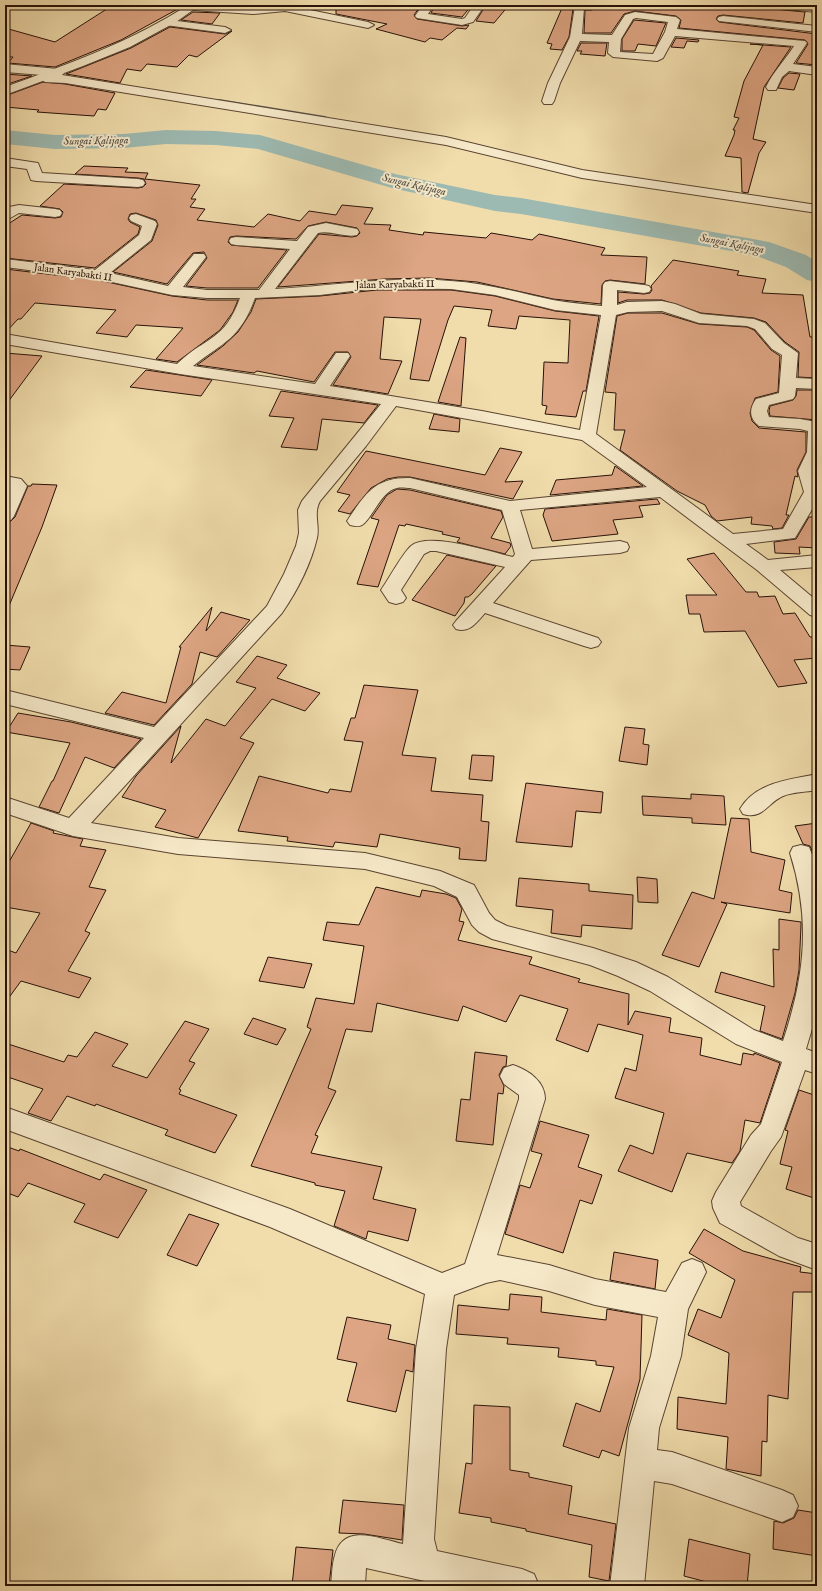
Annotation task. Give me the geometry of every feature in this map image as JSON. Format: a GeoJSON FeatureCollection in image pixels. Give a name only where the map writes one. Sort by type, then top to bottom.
{"type":"FeatureCollection","features":[{"type":"Feature","properties":{"kind":"street"},"geometry":{"type":"LineString","coordinates":[[429,5],[421,16],[462,22],[469,20],[480,5]]}},
{"type":"Feature","properties":{"kind":"street"},"geometry":{"type":"LineString","coordinates":[[772,87],[777,76],[786,67],[812,26],[814,9],[773,5]]}},
{"type":"Feature","properties":{"kind":"street"},"geometry":{"type":"LineString","coordinates":[[5,91],[51,75],[127,45],[169,23],[193,6],[247,10],[285,8],[368,25]]}},
{"type":"Feature","properties":{"kind":"street"},"geometry":{"type":"LineString","coordinates":[[719,34],[729,6]]}},
{"type":"Feature","properties":{"kind":"street"},"geometry":{"type":"LineString","coordinates":[[548,101],[554,83],[576,37],[579,8]]}},
{"type":"Feature","properties":{"kind":"street"},"geometry":{"type":"LineString","coordinates":[[674,15],[672,32],[657,58],[617,55],[614,52],[615,39],[631,16],[674,15]]}},
{"type":"Feature","properties":{"kind":"street"},"geometry":{"type":"LineString","coordinates":[[723,20],[812,26]]}},
{"type":"Feature","properties":{"kind":"street"},"geometry":{"type":"LineString","coordinates":[[169,23],[224,30]]}},
{"type":"Feature","properties":{"kind":"street"},"geometry":{"type":"LineString","coordinates":[[672,32],[719,34],[801,43]]}},
{"type":"Feature","properties":{"kind":"street"},"geometry":{"type":"LineString","coordinates":[[576,37],[615,39]]}},
{"type":"Feature","properties":{"kind":"street"},"geometry":{"type":"LineString","coordinates":[[786,67],[817,71]]}},
{"type":"Feature","properties":{"kind":"street"},"geometry":{"type":"LineString","coordinates":[[5,68],[446,141],[582,174],[741,199],[817,209]]}},
{"type":"Feature","properties":{"kind":"street"},"geometry":{"type":"LineString","coordinates":[[5,162],[33,166],[36,177],[138,183]]}},
{"type":"Feature","properties":{"kind":"street"},"geometry":{"type":"LineString","coordinates":[[5,217],[14,210],[19,209],[55,213]]}},
{"type":"Feature","properties":{"kind":"street"},"geometry":{"type":"LineString","coordinates":[[98,275],[146,237],[150,224],[136,218]]}},
{"type":"Feature","properties":{"kind":"street"},"geometry":{"type":"LineString","coordinates":[[180,369],[190,359],[214,345],[234,328],[256,295],[302,246],[313,230],[320,227],[352,232]]}},
{"type":"Feature","properties":{"kind":"street"},"geometry":{"type":"LineString","coordinates":[[236,240],[302,246]]}},
{"type":"Feature","properties":{"kind":"street"},"geometry":{"type":"LineString","coordinates":[[172,291],[199,257]]}},
{"type":"Feature","properties":{"kind":"street","name":"Jalan Karyabakti II"},"geometry":{"type":"LineString","coordinates":[[5,263],[98,275],[172,291],[256,295],[320,291],[371,284],[451,285],[495,291],[555,305],[609,311]]}},
{"type":"Feature","properties":{"kind":"street"},"geometry":{"type":"LineString","coordinates":[[587,436],[609,311],[610,285],[644,289]]}},
{"type":"Feature","properties":{"kind":"street"},"geometry":{"type":"LineString","coordinates":[[609,311],[627,307],[662,306],[670,307],[699,318],[755,323],[760,326],[778,346],[790,354],[787,396],[762,402],[759,412],[760,418],[765,422],[801,424],[816,428],[816,450],[807,472],[813,492],[789,534],[727,540]]}},
{"type":"Feature","properties":{"kind":"street"},"geometry":{"type":"LineString","coordinates":[[5,339],[180,369],[482,416],[587,436],[764,566],[817,611]]}},
{"type":"Feature","properties":{"kind":"street"},"geometry":{"type":"LineString","coordinates":[[319,390],[342,356]]}},
{"type":"Feature","properties":{"kind":"street"},"geometry":{"type":"LineString","coordinates":[[787,385],[793,383],[817,384]]}},
{"type":"Feature","properties":{"kind":"street"},"geometry":{"type":"LineString","coordinates":[[73,828],[275,609],[288,584],[308,535],[307,511],[309,506],[320,489],[358,444],[391,401]]}},
{"type":"Feature","properties":{"kind":"street"},"geometry":{"type":"LineString","coordinates":[[5,481],[15,483],[18,486],[5,516]]}},
{"type":"Feature","properties":{"kind":"street"},"geometry":{"type":"LineString","coordinates":[[356,521],[380,492],[391,484],[399,483],[410,483],[510,506],[663,491]]}},
{"type":"Feature","properties":{"kind":"street"},"geometry":{"type":"LineString","coordinates":[[510,506],[521,560]]}},
{"type":"Feature","properties":{"kind":"street"},"geometry":{"type":"LineString","coordinates":[[396,598],[392,594],[391,590],[417,550],[426,545],[436,545],[521,560],[620,546]]}},
{"type":"Feature","properties":{"kind":"street"},"geometry":{"type":"LineString","coordinates":[[463,625],[521,560]]}},
{"type":"Feature","properties":{"kind":"street"},"geometry":{"type":"LineString","coordinates":[[764,566],[817,561]]}},
{"type":"Feature","properties":{"kind":"street"},"geometry":{"type":"LineString","coordinates":[[481,605],[591,642]]}},
{"type":"Feature","properties":{"kind":"street"},"geometry":{"type":"LineString","coordinates":[[5,697],[160,735]]}},
{"type":"Feature","properties":{"kind":"street"},"geometry":{"type":"LineString","coordinates":[[751,809],[771,793],[779,789],[817,782]]}},
{"type":"Feature","properties":{"kind":"street"},"geometry":{"type":"LineString","coordinates":[[5,805],[73,828],[178,846],[304,855],[365,862],[440,879],[466,891],[480,919],[487,926],[500,933],[593,957],[627,969],[659,984],[745,1037],[802,1058]]}},
{"type":"Feature","properties":{"kind":"street"},"geometry":{"type":"LineString","coordinates":[[801,853],[807,869],[816,947],[808,993],[797,1039],[802,1058],[772,1129],[761,1143],[726,1201],[730,1214],[789,1247],[817,1258]]}},
{"type":"Feature","properties":{"kind":"street"},"geometry":{"type":"LineString","coordinates":[[476,1273],[532,1099],[532,1093],[528,1087],[513,1076]]}},
{"type":"Feature","properties":{"kind":"street"},"geometry":{"type":"LineString","coordinates":[[5,1118],[196,1186],[376,1256],[441,1287],[476,1273],[500,1267],[549,1278],[595,1292],[674,1307]]}},
{"type":"Feature","properties":{"kind":"street"},"geometry":{"type":"LineString","coordinates":[[626,1586],[644,1428],[666,1356],[674,1307],[692,1272]]}},
{"type":"Feature","properties":{"kind":"street"},"geometry":{"type":"LineString","coordinates":[[424,1566],[418,1539],[431,1349],[441,1287]]}},
{"type":"Feature","properties":{"kind":"street"},"geometry":{"type":"LineString","coordinates":[[640,1463],[672,1468],[782,1506]]}},
{"type":"Feature","properties":{"kind":"street"},"geometry":{"type":"LineString","coordinates":[[348,1586],[351,1555],[357,1550],[424,1566],[522,1586]]}},
{"type":"Feature","properties":{"kind":"building"},"geometry":{"type":"Polygon","coordinates":[[[113,5],[185,5],[121,40],[55,67],[8,63],[13,57],[5,57],[5,28],[55,42],[113,5]]]}},
{"type":"Feature","properties":{"kind":"building"},"geometry":{"type":"Polygon","coordinates":[[[336,5],[421,5],[414,15],[417,19],[462,26],[469,25],[466,29],[457,28],[442,40],[430,38],[425,42],[376,29],[387,24],[336,14],[336,5]]]}},
{"type":"Feature","properties":{"kind":"building"},"geometry":{"type":"Polygon","coordinates":[[[435,5],[472,5],[462,17],[431,13],[435,5]]]}},
{"type":"Feature","properties":{"kind":"building"},"geometry":{"type":"Polygon","coordinates":[[[486,5],[509,5],[494,23],[476,21],[486,5]]]}},
{"type":"Feature","properties":{"kind":"building"},"geometry":{"type":"Polygon","coordinates":[[[592,5],[728,5],[768,7],[773,9],[805,12],[803,23],[723,15],[718,16],[716,19],[719,22],[817,34],[817,65],[796,63],[808,44],[805,40],[679,28],[681,20],[676,16],[635,11],[624,14],[611,33],[584,33],[585,10],[592,10],[592,5]]]}},
{"type":"Feature","properties":{"kind":"building"},"geometry":{"type":"Polygon","coordinates":[[[562,8],[573,9],[569,37],[562,50],[550,49],[552,44],[547,43],[562,8]]]}},
{"type":"Feature","properties":{"kind":"building"},"geometry":{"type":"Polygon","coordinates":[[[193,12],[220,13],[212,24],[181,20],[193,12]]]}},
{"type":"Feature","properties":{"kind":"building"},"geometry":{"type":"Polygon","coordinates":[[[634,20],[666,23],[656,46],[638,44],[635,51],[622,51],[622,39],[634,20]]]}},
{"type":"Feature","properties":{"kind":"building"},"geometry":{"type":"Polygon","coordinates":[[[170,27],[225,34],[232,31],[197,57],[189,55],[177,67],[147,64],[141,71],[127,69],[120,83],[66,74],[131,48],[170,27]]]}},
{"type":"Feature","properties":{"kind":"building"},"geometry":{"type":"Polygon","coordinates":[[[676,38],[699,40],[698,42],[687,41],[684,48],[671,47],[676,38]]]}},
{"type":"Feature","properties":{"kind":"building"},"geometry":{"type":"Polygon","coordinates":[[[581,43],[607,43],[605,56],[580,54],[582,51],[577,51],[581,43]]]}},
{"type":"Feature","properties":{"kind":"building"},"geometry":{"type":"Polygon","coordinates":[[[750,44],[791,47],[764,87],[753,139],[766,142],[759,153],[748,193],[742,192],[741,158],[725,156],[734,135],[735,130],[733,130],[739,118],[734,117],[744,81],[763,45],[750,44]]]}},
{"type":"Feature","properties":{"kind":"building"},"geometry":{"type":"Polygon","coordinates":[[[789,73],[800,74],[794,90],[778,88],[783,78],[789,73]]]}},
{"type":"Feature","properties":{"kind":"building"},"geometry":{"type":"Polygon","coordinates":[[[5,74],[32,76],[5,85],[5,74]]]}},
{"type":"Feature","properties":{"kind":"building"},"geometry":{"type":"Polygon","coordinates":[[[43,82],[65,84],[115,93],[106,110],[98,109],[94,116],[37,112],[39,110],[5,107],[5,96],[43,82]]]}},
{"type":"Feature","properties":{"kind":"building"},"geometry":{"type":"Polygon","coordinates":[[[84,166],[128,168],[125,172],[148,173],[145,179],[200,185],[191,199],[196,199],[190,207],[205,209],[197,220],[254,227],[268,214],[300,221],[309,211],[336,215],[342,205],[373,208],[364,224],[391,225],[389,230],[423,235],[424,232],[486,238],[491,233],[532,240],[539,234],[605,248],[601,255],[647,257],[645,284],[610,280],[605,281],[602,285],[601,304],[553,299],[477,282],[429,278],[385,279],[278,287],[319,234],[352,237],[357,236],[360,233],[357,228],[326,222],[308,226],[296,239],[230,237],[228,242],[231,245],[287,250],[258,288],[207,288],[186,286],[207,258],[204,252],[193,253],[167,284],[113,272],[152,241],[158,225],[156,220],[136,213],[130,214],[128,219],[130,222],[140,227],[138,234],[95,268],[5,258],[5,226],[22,215],[55,218],[61,217],[63,212],[60,209],[40,206],[64,184],[138,188],[143,187],[146,184],[144,179],[138,178],[75,174],[84,166]]]}},
{"type":"Feature","properties":{"kind":"building"},"geometry":{"type":"Polygon","coordinates":[[[673,260],[739,271],[737,275],[766,279],[762,293],[803,295],[810,337],[817,337],[817,378],[798,377],[799,352],[785,342],[766,322],[754,318],[701,313],[662,300],[627,300],[618,303],[618,292],[650,293],[652,290],[651,286],[673,260]]]}},
{"type":"Feature","properties":{"kind":"building"},"geometry":{"type":"Polygon","coordinates":[[[5,269],[98,280],[172,296],[207,300],[238,300],[233,312],[220,330],[177,362],[156,359],[183,328],[136,325],[127,337],[96,333],[116,310],[35,303],[21,319],[18,319],[5,333],[5,269]]]}},
{"type":"Feature","properties":{"kind":"building"},"geometry":{"type":"Polygon","coordinates":[[[377,290],[451,290],[495,296],[555,311],[599,316],[586,391],[583,391],[576,417],[545,414],[547,406],[542,405],[544,362],[568,363],[570,320],[519,316],[516,329],[488,326],[492,310],[454,306],[448,320],[429,381],[410,379],[421,319],[384,317],[380,359],[402,361],[388,394],[333,385],[351,357],[348,352],[335,352],[314,382],[257,371],[254,373],[197,365],[223,346],[238,332],[251,312],[256,299],[320,296],[377,290]]]}},
{"type":"Feature","properties":{"kind":"building"},"geometry":{"type":"Polygon","coordinates":[[[628,313],[662,313],[699,324],[747,327],[754,330],[771,350],[780,356],[778,392],[755,398],[750,413],[752,421],[759,428],[806,432],[806,452],[797,470],[798,477],[795,476],[786,515],[789,515],[782,528],[773,529],[772,526],[751,524],[752,517],[717,521],[711,516],[705,505],[677,491],[620,450],[625,430],[614,430],[616,393],[605,392],[617,316],[628,313]]]}},
{"type":"Feature","properties":{"kind":"building"},"geometry":{"type":"Polygon","coordinates":[[[460,337],[466,338],[461,406],[438,402],[460,337]]]}},
{"type":"Feature","properties":{"kind":"building"},"geometry":{"type":"Polygon","coordinates":[[[5,353],[42,356],[5,406],[5,353]]]}},
{"type":"Feature","properties":{"kind":"building"},"geometry":{"type":"Polygon","coordinates":[[[146,370],[212,380],[201,396],[130,387],[146,370]]]}},
{"type":"Feature","properties":{"kind":"building"},"geometry":{"type":"Polygon","coordinates":[[[797,390],[817,390],[817,420],[770,416],[770,406],[793,400],[796,396],[797,390]]]}},
{"type":"Feature","properties":{"kind":"building"},"geometry":{"type":"Polygon","coordinates":[[[281,391],[378,405],[364,423],[322,419],[317,450],[281,447],[294,418],[269,416],[281,391]]]}},
{"type":"Feature","properties":{"kind":"building"},"geometry":{"type":"Polygon","coordinates":[[[434,414],[460,419],[459,432],[429,429],[434,414]]]}},
{"type":"Feature","properties":{"kind":"building"},"geometry":{"type":"Polygon","coordinates":[[[500,448],[522,452],[505,482],[523,481],[513,499],[410,477],[398,477],[387,479],[371,488],[350,514],[338,511],[350,495],[337,492],[366,451],[485,475],[500,448]]]}},
{"type":"Feature","properties":{"kind":"building"},"geometry":{"type":"Polygon","coordinates":[[[615,466],[643,486],[550,495],[556,480],[612,475],[615,466]]]}},
{"type":"Feature","properties":{"kind":"building"},"geometry":{"type":"Polygon","coordinates":[[[32,484],[57,485],[42,527],[6,613],[5,522],[11,521],[15,517],[28,486],[31,486],[32,484]]]}},
{"type":"Feature","properties":{"kind":"building"},"geometry":{"type":"Polygon","coordinates":[[[397,489],[410,490],[501,511],[503,517],[491,538],[510,543],[511,546],[505,554],[457,542],[460,538],[442,534],[443,532],[406,524],[405,526],[399,525],[378,587],[357,584],[379,520],[371,518],[387,495],[397,489]]]}},
{"type":"Feature","properties":{"kind":"building"},"geometry":{"type":"Polygon","coordinates":[[[657,499],[660,504],[639,506],[643,517],[613,520],[618,534],[552,541],[543,515],[545,509],[657,499]]]}},
{"type":"Feature","properties":{"kind":"building"},"geometry":{"type":"Polygon","coordinates":[[[809,517],[817,517],[817,548],[799,547],[800,554],[775,553],[774,542],[796,539],[809,517]]]}},
{"type":"Feature","properties":{"kind":"building"},"geometry":{"type":"Polygon","coordinates":[[[714,553],[746,592],[757,592],[759,597],[775,596],[783,614],[795,613],[810,637],[817,637],[817,658],[794,660],[807,683],[778,687],[745,631],[704,632],[700,614],[689,614],[686,595],[717,595],[687,559],[714,553]]]}},
{"type":"Feature","properties":{"kind":"building"},"geometry":{"type":"Polygon","coordinates":[[[447,555],[496,566],[472,594],[465,597],[464,603],[455,616],[412,600],[447,555]]]}},
{"type":"Feature","properties":{"kind":"building"},"geometry":{"type":"Polygon","coordinates":[[[212,607],[206,631],[221,612],[250,620],[217,657],[200,652],[192,684],[154,725],[105,713],[122,692],[166,703],[181,647],[179,647],[212,607]]]}},
{"type":"Feature","properties":{"kind":"building"},"geometry":{"type":"Polygon","coordinates":[[[5,645],[30,647],[20,670],[5,669],[5,645]]]}},
{"type":"Feature","properties":{"kind":"building"},"geometry":{"type":"Polygon","coordinates":[[[257,656],[287,665],[277,678],[320,693],[305,711],[272,699],[240,738],[254,743],[198,838],[155,827],[166,810],[122,797],[136,776],[181,726],[171,763],[206,719],[225,726],[256,688],[236,682],[257,656]]]}},
{"type":"Feature","properties":{"kind":"building"},"geometry":{"type":"Polygon","coordinates":[[[364,685],[418,690],[402,755],[436,758],[431,791],[483,795],[481,821],[489,822],[486,861],[459,859],[460,848],[380,834],[377,847],[335,842],[333,847],[287,841],[288,837],[238,831],[259,776],[328,793],[330,789],[351,792],[363,742],[344,740],[351,718],[355,718],[364,685]]]}},
{"type":"Feature","properties":{"kind":"building"},"geometry":{"type":"Polygon","coordinates":[[[18,713],[71,722],[141,739],[114,768],[85,757],[59,813],[39,807],[53,781],[70,743],[6,732],[18,713]]]}},
{"type":"Feature","properties":{"kind":"building"},"geometry":{"type":"Polygon","coordinates":[[[625,727],[645,729],[643,744],[649,745],[647,765],[619,761],[625,727]]]}},
{"type":"Feature","properties":{"kind":"building"},"geometry":{"type":"Polygon","coordinates":[[[472,755],[494,756],[492,781],[469,779],[472,755]]]}},
{"type":"Feature","properties":{"kind":"building"},"geometry":{"type":"Polygon","coordinates":[[[526,783],[603,792],[601,813],[576,811],[572,847],[516,842],[526,783]]]}},
{"type":"Feature","properties":{"kind":"building"},"geometry":{"type":"Polygon","coordinates":[[[691,794],[724,796],[726,825],[692,823],[692,818],[643,815],[642,796],[691,799],[691,794]]]}},
{"type":"Feature","properties":{"kind":"building"},"geometry":{"type":"Polygon","coordinates":[[[731,818],[749,819],[751,852],[785,860],[779,890],[792,893],[790,913],[721,902],[727,904],[699,967],[662,955],[692,892],[714,899],[731,818]]]}},
{"type":"Feature","properties":{"kind":"building"},"geometry":{"type":"Polygon","coordinates":[[[31,823],[54,831],[53,833],[83,839],[80,846],[106,850],[89,887],[106,890],[85,931],[90,933],[68,971],[91,978],[79,998],[21,981],[5,1003],[5,949],[16,953],[40,913],[5,907],[5,869],[31,823]]]}},
{"type":"Feature","properties":{"kind":"building"},"geometry":{"type":"Polygon","coordinates":[[[817,823],[817,863],[810,846],[803,844],[795,826],[817,823]]]}},
{"type":"Feature","properties":{"kind":"building"},"geometry":{"type":"Polygon","coordinates":[[[637,877],[657,879],[658,903],[638,902],[637,877]]]}},
{"type":"Feature","properties":{"kind":"building"},"geometry":{"type":"Polygon","coordinates":[[[519,878],[589,884],[589,891],[633,895],[632,929],[582,925],[581,937],[551,933],[553,910],[516,906],[519,878]]]}},
{"type":"Feature","properties":{"kind":"building"},"geometry":{"type":"Polygon","coordinates":[[[376,887],[420,897],[422,890],[446,894],[456,898],[462,909],[459,921],[464,922],[458,940],[532,957],[529,964],[580,979],[578,982],[629,994],[628,1025],[635,1011],[671,1018],[669,1032],[702,1038],[700,1055],[741,1065],[743,1053],[754,1055],[754,1053],[780,1063],[760,1123],[745,1120],[740,1151],[732,1163],[687,1153],[672,1192],[618,1171],[630,1145],[653,1154],[664,1113],[615,1098],[625,1068],[636,1071],[643,1035],[598,1024],[588,1052],[556,1040],[568,1009],[520,995],[506,1022],[463,1006],[458,1021],[377,1003],[372,1032],[346,1029],[328,1088],[336,1091],[315,1135],[318,1136],[311,1153],[382,1167],[373,1199],[416,1209],[408,1241],[368,1231],[366,1239],[334,1226],[345,1191],[315,1185],[315,1183],[251,1166],[311,1029],[307,1027],[316,998],[354,1004],[364,946],[323,940],[327,922],[359,925],[376,887]]]}},
{"type":"Feature","properties":{"kind":"building"},"geometry":{"type":"Polygon","coordinates":[[[779,919],[801,922],[799,970],[795,993],[782,1039],[760,1031],[765,1006],[715,992],[721,972],[774,987],[773,949],[779,950],[779,919]]]}},
{"type":"Feature","properties":{"kind":"building"},"geometry":{"type":"Polygon","coordinates":[[[268,957],[312,964],[304,988],[259,981],[268,957]]]}},
{"type":"Feature","properties":{"kind":"building"},"geometry":{"type":"Polygon","coordinates":[[[253,1018],[286,1029],[277,1045],[244,1034],[253,1018]]]}},
{"type":"Feature","properties":{"kind":"building"},"geometry":{"type":"Polygon","coordinates":[[[185,1021],[209,1029],[189,1061],[195,1063],[179,1089],[181,1090],[179,1094],[237,1115],[215,1153],[165,1135],[168,1130],[96,1104],[95,1106],[67,1096],[51,1121],[28,1113],[43,1089],[5,1076],[5,1043],[64,1062],[68,1055],[77,1057],[95,1032],[128,1044],[112,1066],[147,1078],[185,1021]]]}},
{"type":"Feature","properties":{"kind":"building"},"geometry":{"type":"Polygon","coordinates":[[[475,1052],[507,1056],[506,1066],[503,1067],[499,1075],[504,1086],[503,1094],[498,1093],[493,1145],[456,1141],[461,1099],[470,1100],[475,1052]]]}},
{"type":"Feature","properties":{"kind":"building"},"geometry":{"type":"Polygon","coordinates":[[[799,1090],[817,1096],[817,1199],[786,1189],[792,1167],[780,1164],[788,1131],[785,1130],[799,1090]]]}},
{"type":"Feature","properties":{"kind":"building"},"geometry":{"type":"Polygon","coordinates":[[[540,1121],[589,1135],[578,1167],[602,1175],[592,1204],[580,1200],[563,1253],[505,1234],[520,1185],[530,1188],[542,1154],[531,1151],[540,1121]]]}},
{"type":"Feature","properties":{"kind":"building"},"geometry":{"type":"Polygon","coordinates":[[[5,1146],[19,1151],[20,1149],[100,1180],[104,1174],[147,1190],[118,1238],[74,1222],[85,1204],[28,1183],[18,1197],[5,1192],[5,1146]]]}},
{"type":"Feature","properties":{"kind":"building"},"geometry":{"type":"Polygon","coordinates":[[[189,1214],[219,1224],[197,1266],[167,1255],[189,1214]]]}},
{"type":"Feature","properties":{"kind":"building"},"geometry":{"type":"Polygon","coordinates":[[[704,1229],[743,1251],[801,1267],[800,1272],[817,1274],[817,1292],[793,1292],[788,1399],[768,1395],[767,1442],[762,1441],[761,1476],[726,1469],[728,1437],[677,1429],[678,1397],[726,1404],[729,1353],[688,1335],[698,1309],[721,1318],[735,1280],[689,1253],[704,1229]]]}},
{"type":"Feature","properties":{"kind":"building"},"geometry":{"type":"Polygon","coordinates":[[[614,1252],[658,1260],[655,1289],[610,1280],[614,1252]]]}},
{"type":"Feature","properties":{"kind":"building"},"geometry":{"type":"Polygon","coordinates":[[[510,1294],[542,1297],[541,1312],[606,1320],[607,1309],[642,1315],[640,1379],[619,1456],[602,1450],[599,1458],[563,1446],[576,1403],[600,1412],[614,1367],[596,1365],[596,1361],[558,1357],[559,1348],[507,1344],[508,1338],[456,1334],[458,1305],[509,1310],[510,1294]]]}},
{"type":"Feature","properties":{"kind":"building"},"geometry":{"type":"Polygon","coordinates":[[[347,1317],[391,1325],[388,1339],[415,1345],[413,1372],[406,1370],[396,1412],[347,1401],[357,1363],[337,1359],[347,1317]]]}},
{"type":"Feature","properties":{"kind":"building"},"geometry":{"type":"Polygon","coordinates":[[[474,1405],[510,1407],[510,1470],[529,1473],[529,1477],[572,1486],[568,1514],[616,1524],[609,1581],[589,1577],[592,1545],[491,1522],[491,1518],[459,1513],[466,1463],[472,1464],[474,1405]]]}},
{"type":"Feature","properties":{"kind":"building"},"geometry":{"type":"Polygon","coordinates":[[[343,1500],[404,1505],[402,1540],[364,1534],[339,1533],[343,1500]]]}},
{"type":"Feature","properties":{"kind":"building"},"geometry":{"type":"Polygon","coordinates":[[[798,1510],[817,1513],[817,1556],[773,1549],[774,1521],[783,1523],[794,1518],[798,1510]]]}},
{"type":"Feature","properties":{"kind":"building"},"geometry":{"type":"Polygon","coordinates":[[[689,1539],[750,1554],[747,1586],[722,1586],[684,1576],[689,1539]]]}},
{"type":"Feature","properties":{"kind":"building"},"geometry":{"type":"Polygon","coordinates":[[[296,1547],[333,1550],[329,1586],[292,1586],[296,1547]]]}},
{"type":"Feature","properties":{"kind":"waterway"},"geometry":{"type":"LineString","coordinates":[[219,101],[325,118]]}},
{"type":"Feature","properties":{"kind":"waterway","name":"Sungai Kalijaga"},"geometry":{"type":"LineString","coordinates":[[5,137],[55,142],[124,141],[166,137],[216,138],[260,142],[392,181],[436,189],[495,203],[521,206],[760,248],[796,261],[817,274]]}}]}
